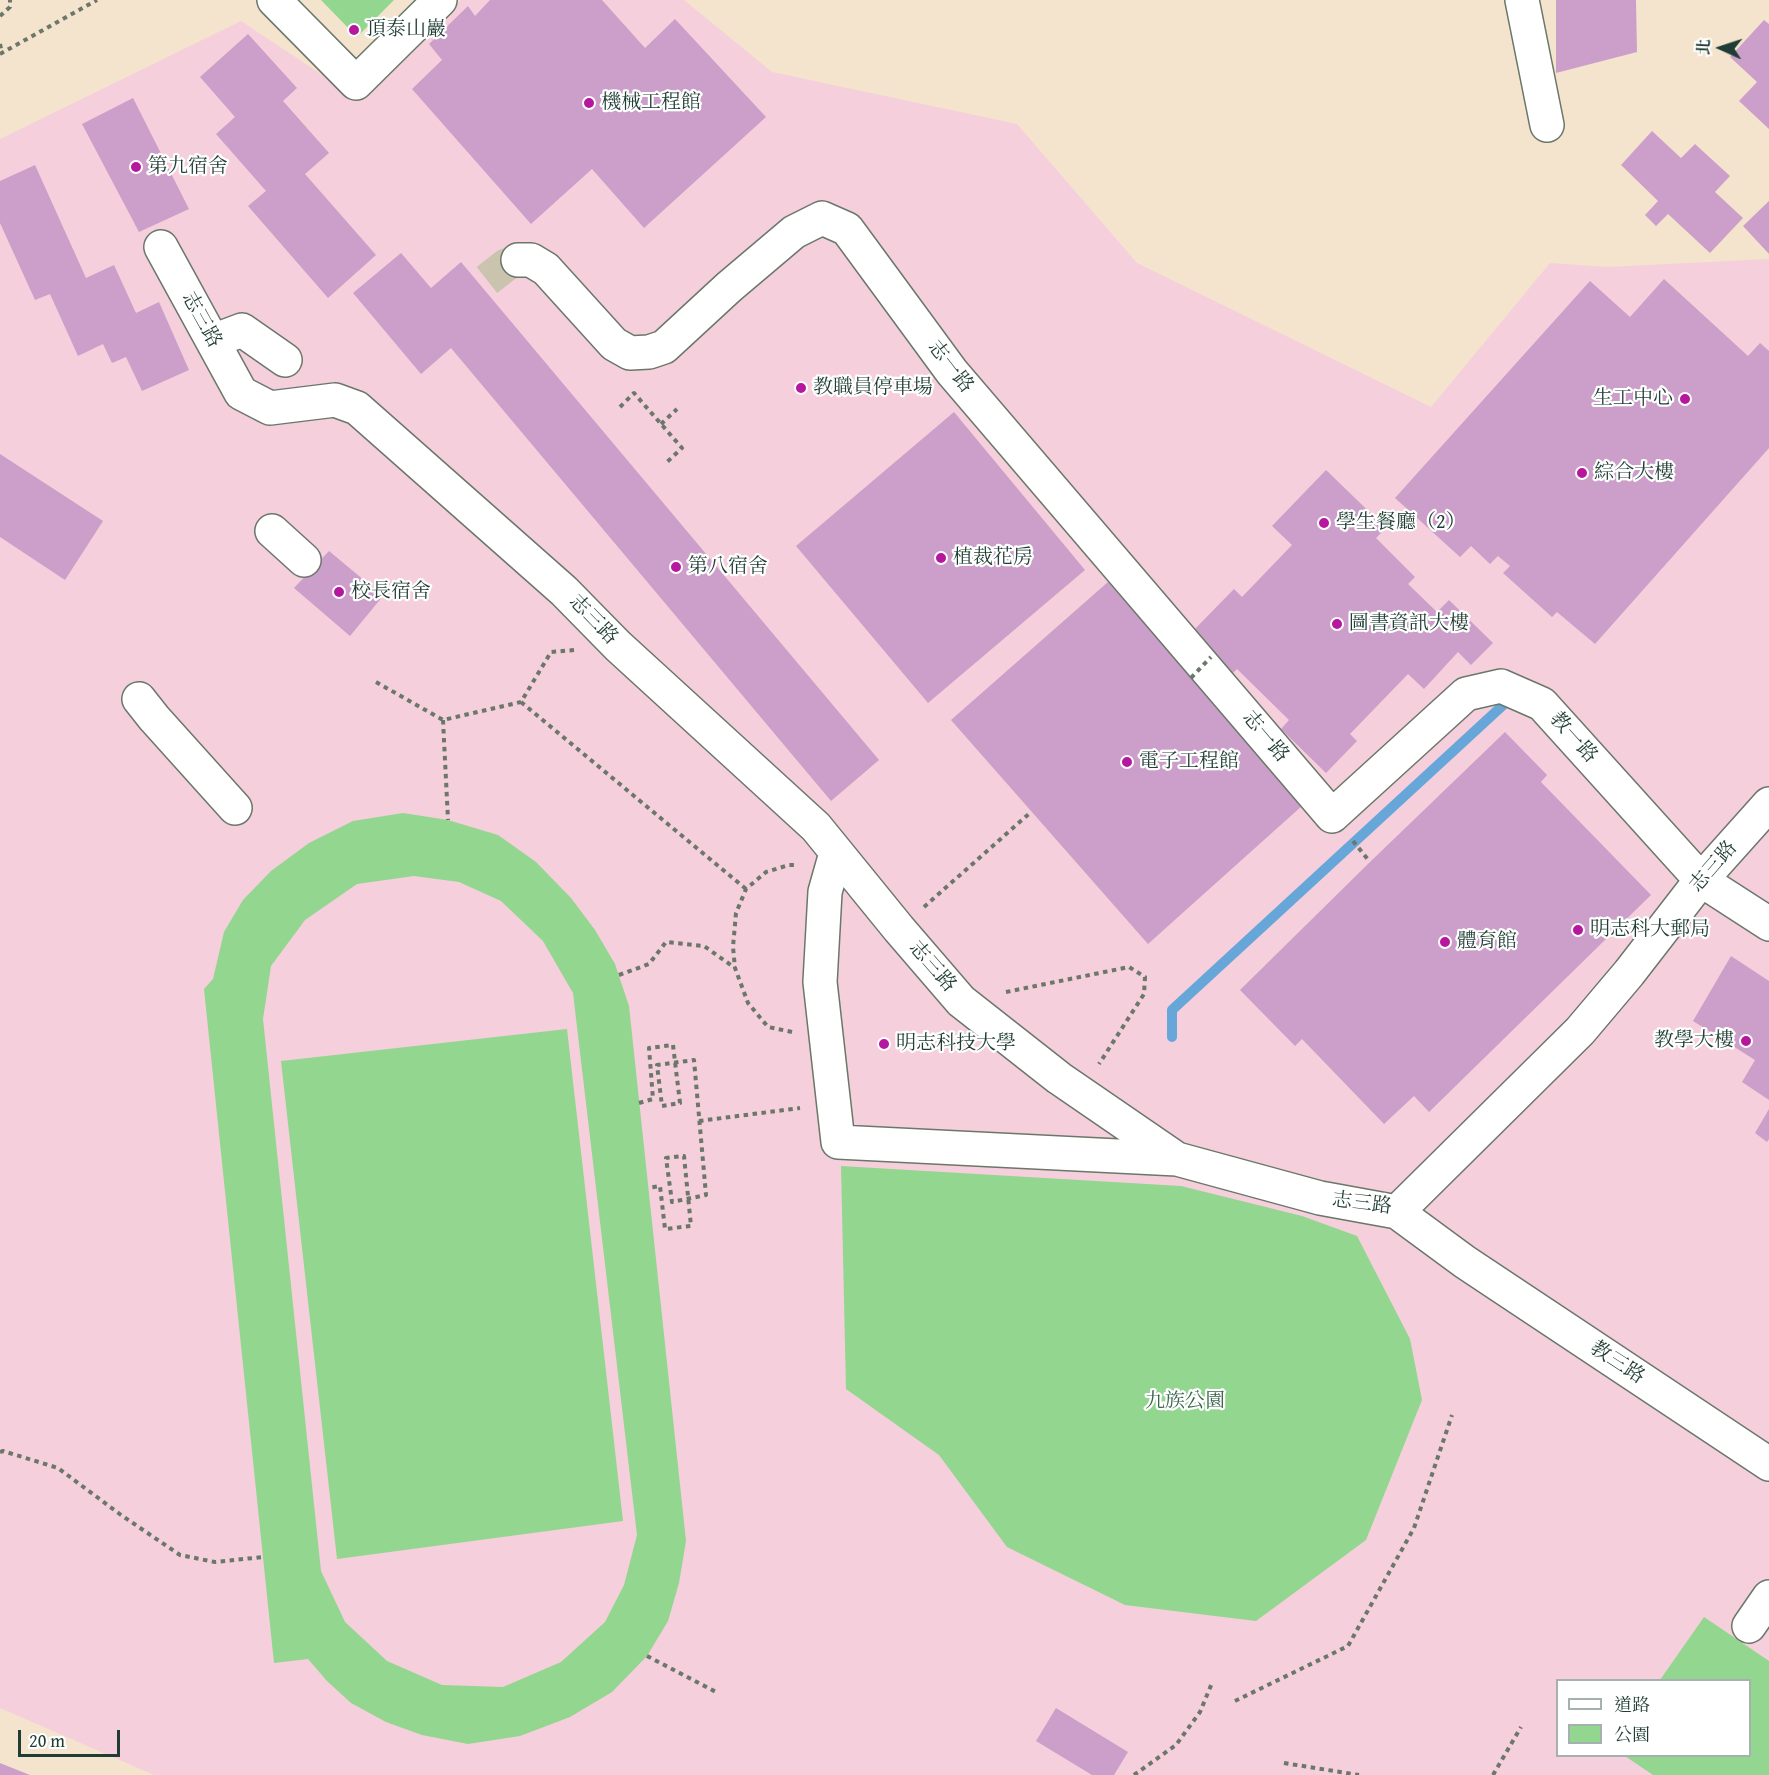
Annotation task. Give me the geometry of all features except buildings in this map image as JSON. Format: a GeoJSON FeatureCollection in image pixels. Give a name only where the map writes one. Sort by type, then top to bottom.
{"type":"FeatureCollection","features":[{"type":"Feature","properties":{"kind":"lane"},"geometry":{"type":"LineString","coordinates":[[274,0],[356,83],[440,0]]}},
{"type":"Feature","properties":{"kind":"lane"},"geometry":{"type":"LineString","coordinates":[[1522,0],[1547,125]]}},
{"type":"Feature","properties":{"kind":"lane","name":"志一路"},"geometry":{"type":"LineString","coordinates":[[518,260],[531,260],[546,269],[614,344],[630,353],[649,352],[664,347],[729,287],[794,232],[822,218],[847,229],[952,372],[1332,816]]}},
{"type":"Feature","properties":{"kind":"lane","name":"志三路"},"geometry":{"type":"LineString","coordinates":[[161,247],[241,393],[270,408],[335,400],[357,408],[564,591],[618,646],[816,827],[834,859],[961,1001],[1080,1092],[1177,1159],[1320,1198],[1397,1212],[1580,1031],[1629,973],[1701,880],[1769,804]]}},
{"type":"Feature","properties":{"kind":"lane"},"geometry":{"type":"LineString","coordinates":[[213,341],[242,330],[285,360]]}},
{"type":"Feature","properties":{"kind":"lane"},"geometry":{"type":"LineString","coordinates":[[272,531],[304,560]]}},
{"type":"Feature","properties":{"kind":"lane","name":"教一路"},"geometry":{"type":"LineString","coordinates":[[1332,816],[1466,694],[1501,686],[1542,704],[1701,880],[1769,924]]}},
{"type":"Feature","properties":{"kind":"lane"},"geometry":{"type":"LineString","coordinates":[[139,699],[153,718],[235,808]]}},
{"type":"Feature","properties":{"kind":"lane"},"geometry":{"type":"LineString","coordinates":[[834,859],[825,892],[820,981],[838,1142],[1177,1159]]}},
{"type":"Feature","properties":{"kind":"lane","name":"教三路"},"geometry":{"type":"LineString","coordinates":[[1397,1212],[1465,1262],[1769,1464]]}},
{"type":"Feature","properties":{"kind":"lane"},"geometry":{"type":"LineString","coordinates":[[1749,1626],[1769,1597]]}},
{"type":"Feature","properties":{"kind":"path"},"geometry":{"type":"LineString","coordinates":[[0,16],[10,7],[9,0]]}},
{"type":"Feature","properties":{"kind":"path"},"geometry":{"type":"LineString","coordinates":[[0,44],[1,53],[97,0]]}},
{"type":"Feature","properties":{"kind":"path"},"geometry":{"type":"LineString","coordinates":[[620,407],[634,393],[682,448],[667,462]]}},
{"type":"Feature","properties":{"kind":"path"},"geometry":{"type":"LineString","coordinates":[[661,424],[677,409]]}},
{"type":"Feature","properties":{"kind":"path"},"geometry":{"type":"LineString","coordinates":[[376,682],[443,720],[521,702],[551,652],[618,646]]}},
{"type":"Feature","properties":{"kind":"path"},"geometry":{"type":"LineString","coordinates":[[1191,678],[1211,657]]}},
{"type":"Feature","properties":{"kind":"path"},"geometry":{"type":"LineString","coordinates":[[521,702],[746,889]]}},
{"type":"Feature","properties":{"kind":"path"},"geometry":{"type":"LineString","coordinates":[[443,720],[448,820]]}},
{"type":"Feature","properties":{"kind":"path"},"geometry":{"type":"LineString","coordinates":[[899,929],[1031,812]]}},
{"type":"Feature","properties":{"kind":"path"},"geometry":{"type":"LineString","coordinates":[[825,1031],[802,1034],[768,1027],[748,1003],[735,968],[733,948],[736,913],[746,889],[766,872],[789,865],[834,859]]}},
{"type":"Feature","properties":{"kind":"path"},"geometry":{"type":"LineString","coordinates":[[619,975],[649,964],[666,942],[704,946],[735,968]]}},
{"type":"Feature","properties":{"kind":"path"},"geometry":{"type":"LineString","coordinates":[[961,1001],[1129,967],[1145,977],[1144,994],[1080,1092]]}},
{"type":"Feature","properties":{"kind":"path"},"geometry":{"type":"LineString","coordinates":[[639,1103],[653,1099],[649,1048],[673,1045],[674,1056],[676,1068],[680,1103],[663,1106],[657,1065],[675,1063],[685,1061],[694,1060],[706,1195],[694,1197],[683,1199],[672,1202],[666,1158],[684,1156],[687,1179],[688,1191],[689,1203],[691,1226],[665,1229],[660,1186],[648,1188]]}},
{"type":"Feature","properties":{"kind":"path"},"geometry":{"type":"LineString","coordinates":[[699,1121],[834,1104]]}},
{"type":"Feature","properties":{"kind":"path"},"geometry":{"type":"LineString","coordinates":[[1235,1701],[1348,1646],[1414,1528],[1452,1415]]}},
{"type":"Feature","properties":{"kind":"path"},"geometry":{"type":"LineString","coordinates":[[0,1452],[58,1468],[180,1555],[215,1562],[263,1557]]}},
{"type":"Feature","properties":{"kind":"path"},"geometry":{"type":"LineString","coordinates":[[647,1656],[718,1693]]}},
{"type":"Feature","properties":{"kind":"path"},"geometry":{"type":"LineString","coordinates":[[1134,1775],[1176,1745],[1200,1712],[1212,1683]]}},
{"type":"Feature","properties":{"kind":"path"},"geometry":{"type":"LineString","coordinates":[[1493,1775],[1521,1727]]}},
{"type":"Feature","properties":{"kind":"path"},"geometry":{"type":"LineString","coordinates":[[1284,1764],[1359,1775]]}},
{"type":"Feature","properties":{"kind":"shaded area","name":"明志科技大學"},"geometry":{"type":"Polygon","coordinates":[[[461,0],[684,0],[772,72],[1017,124],[1137,263],[1431,407],[1550,263],[1607,267],[1769,259],[1769,1775],[154,1775],[0,1708],[0,139],[241,21],[357,98],[461,0]]]}},
{"type":"Feature","properties":{"kind":"green space"},"geometry":{"type":"Polygon","coordinates":[[[321,0],[394,0],[357,37],[321,0]]]}},
{"type":"Feature","properties":{"kind":"green space"},"geometry":{"type":"Polygon","coordinates":[[[403,813],[448,820],[498,835],[536,862],[571,898],[595,930],[615,964],[629,1006],[686,1541],[679,1583],[668,1621],[647,1656],[612,1692],[570,1717],[520,1736],[468,1744],[422,1735],[386,1722],[351,1703],[308,1659],[274,1663],[204,989],[213,979],[224,932],[243,900],[271,871],[309,843],[353,821],[403,813]],[[414,876],[357,884],[305,920],[271,966],[263,1019],[321,1571],[345,1622],[387,1661],[442,1685],[503,1687],[561,1662],[605,1622],[624,1585],[637,1535],[573,993],[543,941],[501,901],[459,882],[414,876]]]}},
{"type":"Feature","properties":{"kind":"green space"},"geometry":{"type":"Polygon","coordinates":[[[567,1029],[623,1521],[337,1559],[281,1061],[567,1029]]]}},
{"type":"Feature","properties":{"kind":"green space","name":"九族公園"},"geometry":{"type":"Polygon","coordinates":[[[841,1166],[1181,1186],[1302,1216],[1357,1236],[1410,1339],[1422,1400],[1366,1540],[1256,1621],[1125,1605],[1007,1547],[939,1455],[846,1389],[841,1166]]]}},
{"type":"Feature","properties":{"kind":"green space"},"geometry":{"type":"Polygon","coordinates":[[[1704,1617],[1769,1661],[1769,1775],[1653,1775],[1626,1757],[1751,1757],[1751,1679],[1661,1679],[1704,1617]]]}},
{"type":"Feature","properties":{"kind":"waterway"},"geometry":{"type":"LineString","coordinates":[[1172,1037],[1172,1010],[1514,695]]}},
{"type":"Feature","properties":{"kind":"tunnel"},"geometry":{"type":"LineString","coordinates":[[487,280],[506,265],[518,260]]}},
{"type":"Feature","properties":{"kind":"place","name":"頂泰山巖"},"geometry":{"type":"Point","coordinates":[354,30]}},
{"type":"Feature","properties":{"kind":"place","name":"機械工程館"},"geometry":{"type":"Point","coordinates":[589,103]}},
{"type":"Feature","properties":{"kind":"place","name":"第九宿舍"},"geometry":{"type":"Point","coordinates":[136,167]}},
{"type":"Feature","properties":{"kind":"place","name":"教職員停車場"},"geometry":{"type":"Point","coordinates":[801,388]}},
{"type":"Feature","properties":{"kind":"place","name":"生工中心"},"geometry":{"type":"Point","coordinates":[1685,399]}},
{"type":"Feature","properties":{"kind":"place","name":"綜合大樓"},"geometry":{"type":"Point","coordinates":[1582,473]}},
{"type":"Feature","properties":{"kind":"place","name":"學生餐廳（2）"},"geometry":{"type":"Point","coordinates":[1324,523]}},
{"type":"Feature","properties":{"kind":"place","name":"植裁花房"},"geometry":{"type":"Point","coordinates":[941,558]}},
{"type":"Feature","properties":{"kind":"place","name":"第八宿舍"},"geometry":{"type":"Point","coordinates":[676,567]}},
{"type":"Feature","properties":{"kind":"place","name":"校長宿舍"},"geometry":{"type":"Point","coordinates":[339,592]}},
{"type":"Feature","properties":{"kind":"place","name":"圖書資訊大樓"},"geometry":{"type":"Point","coordinates":[1337,624]}},
{"type":"Feature","properties":{"kind":"place","name":"電子工程館"},"geometry":{"type":"Point","coordinates":[1127,762]}},
{"type":"Feature","properties":{"kind":"place","name":"明志科大郵局"},"geometry":{"type":"Point","coordinates":[1578,930]}},
{"type":"Feature","properties":{"kind":"place","name":"體育館"},"geometry":{"type":"Point","coordinates":[1445,942]}},
{"type":"Feature","properties":{"kind":"place","name":"教學大樓"},"geometry":{"type":"Point","coordinates":[1746,1041]}},
{"type":"Feature","properties":{"kind":"place","name":"明志科技大學"},"geometry":{"type":"Point","coordinates":[884,1044]}}]}
